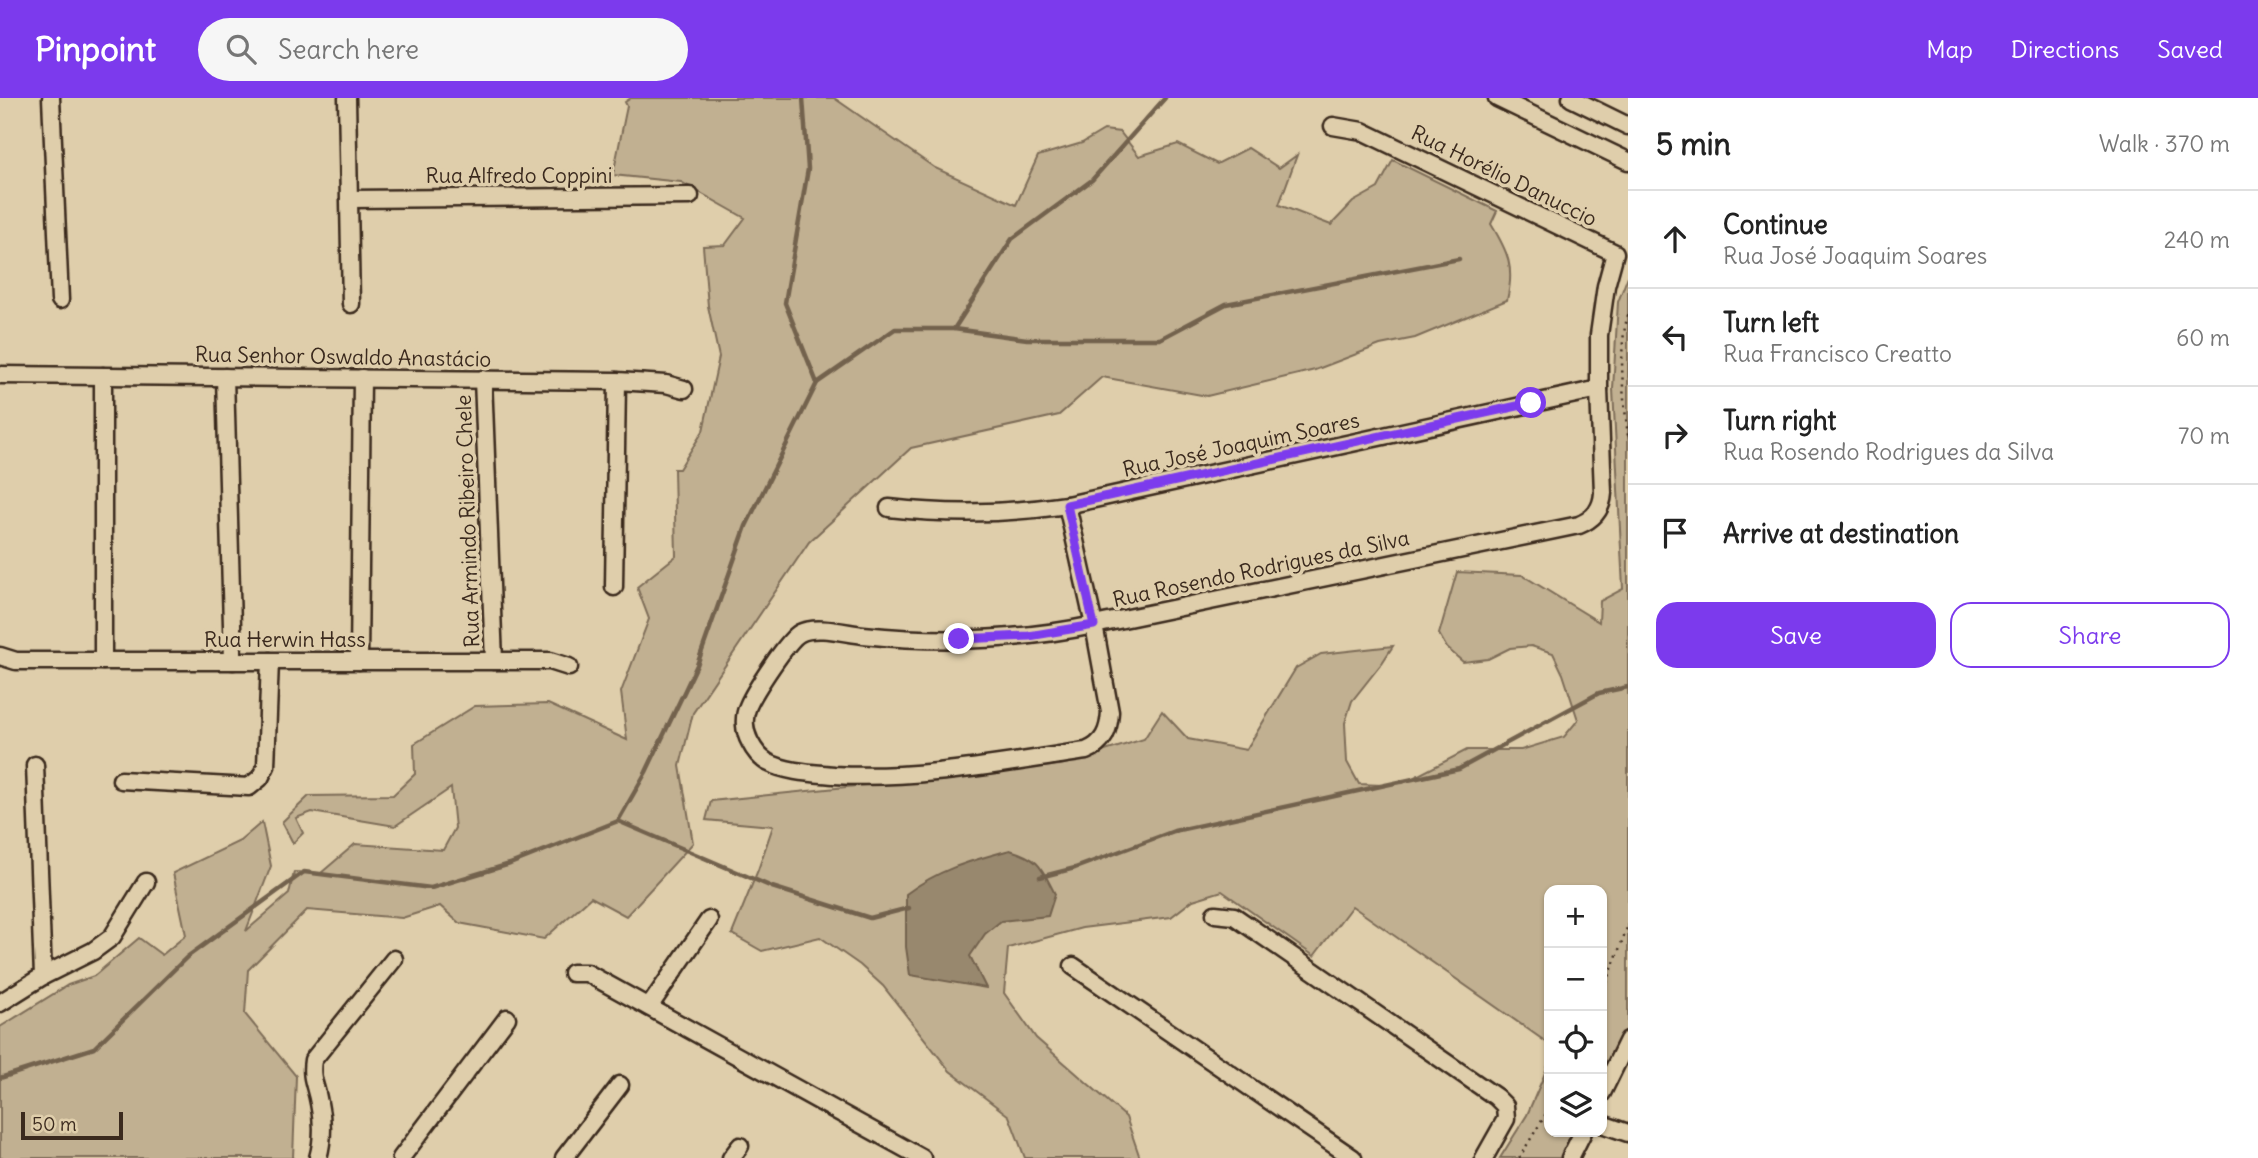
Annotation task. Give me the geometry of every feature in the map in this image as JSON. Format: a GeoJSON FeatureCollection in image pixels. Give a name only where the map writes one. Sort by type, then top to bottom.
{"type":"FeatureCollection","features":[{"type":"Feature","properties":{"kind":"street"},"geometry":{"type":"LineString","coordinates":[[51,98],[60,300]]}},
{"type":"Feature","properties":{"kind":"street"},"geometry":{"type":"LineString","coordinates":[[348,98],[351,304]]}},
{"type":"Feature","properties":{"kind":"street"},"geometry":{"type":"LineString","coordinates":[[1497,98],[1628,161]]}},
{"type":"Feature","properties":{"kind":"street"},"geometry":{"type":"LineString","coordinates":[[1571,98],[1628,125]]}},
{"type":"Feature","properties":{"kind":"street","name":"Rua Horélio Danuccio"},"geometry":{"type":"LineString","coordinates":[[1334,126],[1362,131],[1615,253],[1606,286],[1600,335],[1599,389]]}},
{"type":"Feature","properties":{"kind":"street","name":"Rua Alfredo Coppini"},"geometry":{"type":"LineString","coordinates":[[350,199],[690,196]]}},
{"type":"Feature","properties":{"kind":"street","name":"Rua Senhor Oswaldo Anastácio"},"geometry":{"type":"LineString","coordinates":[[0,375],[617,381],[666,384],[684,388]]}},
{"type":"Feature","properties":{"kind":"street"},"geometry":{"type":"LineString","coordinates":[[103,376],[103,661]]}},
{"type":"Feature","properties":{"kind":"street"},"geometry":{"type":"LineString","coordinates":[[225,377],[233,661]]}},
{"type":"Feature","properties":{"kind":"street"},"geometry":{"type":"LineString","coordinates":[[359,661],[362,378]]}},
{"type":"Feature","properties":{"kind":"street","name":"Rua Armindo Ribeiro Chele"},"geometry":{"type":"LineString","coordinates":[[483,379],[494,661]]}},
{"type":"Feature","properties":{"kind":"street"},"geometry":{"type":"LineString","coordinates":[[614,587],[617,381]]}},
{"type":"Feature","properties":{"kind":"street","name":"Rua José Joaquim Soares"},"geometry":{"type":"LineString","coordinates":[[889,508],[978,514],[1067,505],[1599,389]]}},
{"type":"Feature","properties":{"kind":"street","name":"Rua Rosendo Rodrigues da Silva"},"geometry":{"type":"LineString","coordinates":[[1094,625],[1110,712],[1104,739],[1086,751],[920,775],[882,777],[816,774],[767,762],[757,754],[746,733],[748,705],[788,643],[802,632],[824,631],[916,640],[992,638],[1066,631],[1094,625],[1579,525],[1589,521],[1601,504],[1603,493],[1599,389]]}},
{"type":"Feature","properties":{"kind":"street"},"geometry":{"type":"LineString","coordinates":[[1067,505],[1094,625]]}},
{"type":"Feature","properties":{"kind":"street","name":"Rua Herwin Hass"},"geometry":{"type":"LineString","coordinates":[[0,656],[16,661],[550,661],[569,667]]}},
{"type":"Feature","properties":{"kind":"street"},"geometry":{"type":"LineString","coordinates":[[121,780],[249,787],[260,778],[266,766],[270,661]]}},
{"type":"Feature","properties":{"kind":"street"},"geometry":{"type":"LineString","coordinates":[[35,765],[43,976]]}},
{"type":"Feature","properties":{"kind":"street"},"geometry":{"type":"LineString","coordinates":[[0,1003],[43,976],[93,951],[112,937],[146,882]]}},
{"type":"Feature","properties":{"kind":"street"},"geometry":{"type":"LineString","coordinates":[[1215,914],[1234,916],[1496,1097],[1505,1106],[1506,1119],[1484,1158]]}},
{"type":"Feature","properties":{"kind":"street"},"geometry":{"type":"LineString","coordinates":[[649,1007],[709,920]]}},
{"type":"Feature","properties":{"kind":"street"},"geometry":{"type":"LineString","coordinates":[[318,1158],[322,1121],[310,1075],[313,1060],[394,959]]}},
{"type":"Feature","properties":{"kind":"street"},"geometry":{"type":"LineString","coordinates":[[1073,966],[1351,1157]]}},
{"type":"Feature","properties":{"kind":"street"},"geometry":{"type":"LineString","coordinates":[[572,973],[587,973],[922,1158]]}},
{"type":"Feature","properties":{"kind":"street"},"geometry":{"type":"LineString","coordinates":[[401,1158],[507,1018]]}},
{"type":"Feature","properties":{"kind":"street"},"geometry":{"type":"LineString","coordinates":[[1607,1083],[1628,1040]]}},
{"type":"Feature","properties":{"kind":"street"},"geometry":{"type":"LineString","coordinates":[[564,1158],[620,1085]]}},
{"type":"Feature","properties":{"kind":"street"},"geometry":{"type":"LineString","coordinates":[[1607,1126],[1628,1133]]}},
{"type":"Feature","properties":{"kind":"street"},"geometry":{"type":"LineString","coordinates":[[1570,1158],[1580,1137]]}},
{"type":"Feature","properties":{"kind":"path"},"geometry":{"type":"LineString","coordinates":[[1628,314],[1624,328],[1624,390],[1628,436]]}},
{"type":"Feature","properties":{"kind":"path"},"geometry":{"type":"LineString","coordinates":[[1607,982],[1628,925]]}},
{"type":"Feature","properties":{"kind":"path"},"geometry":{"type":"LineString","coordinates":[[1519,1158],[1544,1117]]}},
{"type":"Feature","properties":{"kind":"shaded area"},"geometry":{"type":"Polygon","coordinates":[[[631,98],[834,98],[935,168],[1016,205],[1038,156],[1082,143],[1104,130],[1120,132],[1139,156],[1178,144],[1217,164],[1248,148],[1279,168],[1297,155],[1279,205],[1331,225],[1353,202],[1378,188],[1393,160],[1497,211],[1491,224],[1502,243],[1510,269],[1507,300],[1415,338],[1380,345],[1315,370],[1207,396],[1102,377],[1059,415],[911,448],[809,542],[693,713],[680,766],[693,843],[626,916],[591,897],[544,939],[459,923],[440,906],[402,918],[307,910],[248,970],[245,1014],[296,1076],[293,1158],[0,1158],[0,1027],[68,985],[94,976],[139,938],[162,955],[186,935],[173,873],[240,841],[262,822],[271,866],[246,931],[289,894],[294,872],[321,873],[355,844],[443,850],[455,828],[451,788],[395,826],[312,812],[296,818],[303,833],[293,843],[282,822],[309,796],[393,795],[415,774],[414,744],[475,706],[548,704],[627,740],[621,692],[649,619],[637,587],[676,556],[674,469],[679,469],[703,431],[719,357],[708,306],[703,246],[725,245],[745,218],[681,182],[613,175],[627,106],[625,102],[631,98]]]}},
{"type":"Feature","properties":{"kind":"shaded area"},"geometry":{"type":"Polygon","coordinates":[[[1628,276],[1628,1063],[1607,1088],[1607,885],[1544,885],[1544,1040],[1352,906],[1314,956],[1222,891],[1193,900],[1171,917],[1082,928],[1008,948],[1004,993],[1036,1038],[1126,1117],[1140,1158],[1025,1158],[1009,1116],[950,1071],[883,986],[860,965],[820,937],[762,951],[732,934],[773,826],[706,820],[711,801],[1060,765],[1144,739],[1162,711],[1188,739],[1246,750],[1296,668],[1321,654],[1393,646],[1352,701],[1345,723],[1347,762],[1359,784],[1403,783],[1467,750],[1521,750],[1564,737],[1578,720],[1553,653],[1531,646],[1510,648],[1488,659],[1463,662],[1447,648],[1439,634],[1457,572],[1522,575],[1599,622],[1600,601],[1623,589],[1613,389],[1618,302],[1628,276]]]}},
{"type":"Feature","properties":{"kind":"shaded area"},"geometry":{"type":"Polygon","coordinates":[[[1010,850],[1034,861],[1046,877],[1055,894],[1048,916],[1001,921],[985,934],[970,956],[986,988],[910,975],[906,947],[906,894],[943,872],[1010,850]]]}},
{"type":"Feature","properties":{"kind":"shaded area"},"geometry":{"type":"Polygon","coordinates":[[[1544,1076],[1544,1137],[1572,1137],[1561,1158],[1500,1158],[1527,1115],[1544,1076]]]}},
{"type":"Feature","properties":{"kind":"waterway"},"geometry":{"type":"LineString","coordinates":[[803,98],[808,169],[785,303],[817,383]]}},
{"type":"Feature","properties":{"kind":"waterway"},"geometry":{"type":"LineString","coordinates":[[954,329],[1012,239],[1092,180],[1165,98]]}},
{"type":"Feature","properties":{"kind":"waterway"},"geometry":{"type":"LineString","coordinates":[[618,821],[646,772],[697,665],[746,526],[817,383],[895,329],[954,329],[1027,339],[1160,339],[1226,304],[1459,259]]}},
{"type":"Feature","properties":{"kind":"waterway"},"geometry":{"type":"LineString","coordinates":[[1040,877],[1075,868],[1174,831],[1459,769],[1599,693],[1628,687]]}},
{"type":"Feature","properties":{"kind":"waterway"},"geometry":{"type":"LineString","coordinates":[[0,1078],[94,1048],[187,957],[304,872],[431,888],[510,864],[618,821],[772,887],[870,918],[909,908]]}},
{"type":"Feature","properties":{"kind":"route"},"geometry":{"type":"LineString","coordinates":[[959,639],[1029,636],[1094,625],[1067,505],[1531,403]]}}]}
